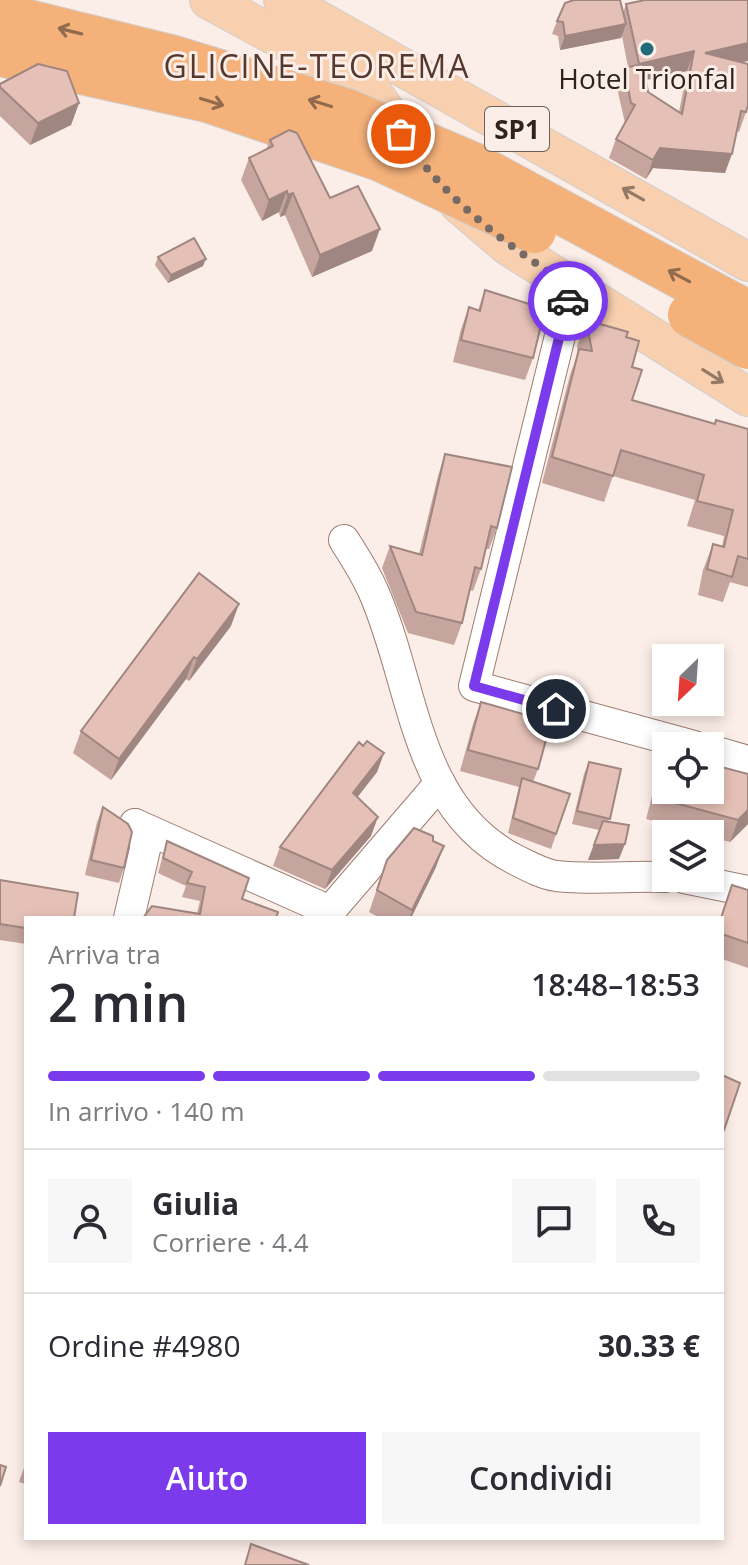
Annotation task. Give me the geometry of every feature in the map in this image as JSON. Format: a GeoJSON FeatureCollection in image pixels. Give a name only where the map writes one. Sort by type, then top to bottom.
{"type":"FeatureCollection","features":[{"type":"Feature","properties":{"kind":"highway"},"geometry":{"type":"LineString","coordinates":[[0,15],[171,57],[347,111],[474,165],[748,313]]}},
{"type":"Feature","properties":{"kind":"highway"},"geometry":{"type":"LineString","coordinates":[[0,54],[207,100],[380,159],[496,210],[748,347]]}},
{"type":"Feature","properties":{"kind":"main road"},"geometry":{"type":"LineString","coordinates":[[209,0],[369,87],[418,159],[456,201],[508,246],[748,397]]}},
{"type":"Feature","properties":{"kind":"main road","name":"SP1"},"geometry":{"type":"LineString","coordinates":[[283,0],[748,262]]}},
{"type":"Feature","properties":{"kind":"street"},"geometry":{"type":"LineString","coordinates":[[572,287],[474,686],[652,735]]}},
{"type":"Feature","properties":{"kind":"street"},"geometry":{"type":"LineString","coordinates":[[344,540],[376,595],[409,704],[440,783],[456,814],[475,835],[535,870],[555,876],[652,877]]}},
{"type":"Feature","properties":{"kind":"street"},"geometry":{"type":"LineString","coordinates":[[724,754],[748,761]]}},
{"type":"Feature","properties":{"kind":"street"},"geometry":{"type":"LineString","coordinates":[[129,916],[146,845],[135,824],[329,915],[440,783]]}},
{"type":"Feature","properties":{"kind":"street"},"geometry":{"type":"LineString","coordinates":[[724,886],[748,891]]}},
{"type":"Feature","properties":{"kind":"building"},"geometry":{"type":"Polygon","coordinates":[[[574,0],[620,0],[626,24],[565,36],[563,22],[557,21],[565,3],[574,0]]]}},
{"type":"Feature","properties":{"kind":"building"},"geometry":{"type":"Polygon","coordinates":[[[645,0],[748,0],[748,43],[705,53],[748,64],[748,105],[746,112],[741,111],[732,154],[660,148],[653,160],[616,139],[635,105],[631,103],[624,68],[643,64],[648,92],[682,114],[694,51],[639,64],[626,4],[645,0]]]}},
{"type":"Feature","properties":{"kind":"building"},"geometry":{"type":"Polygon","coordinates":[[[38,64],[67,71],[79,103],[38,123],[0,84],[38,64]]]}},
{"type":"Feature","properties":{"kind":"building"},"geometry":{"type":"Polygon","coordinates":[[[289,130],[297,133],[330,198],[358,186],[380,229],[320,255],[293,193],[288,195],[287,191],[269,200],[249,158],[273,146],[270,140],[289,130]]]}},
{"type":"Feature","properties":{"kind":"building"},"geometry":{"type":"Polygon","coordinates":[[[194,238],[206,259],[171,275],[158,257],[194,238]]]}},
{"type":"Feature","properties":{"kind":"building"},"geometry":{"type":"Polygon","coordinates":[[[485,290],[545,309],[533,358],[461,340],[469,307],[480,311],[485,290]]]}},
{"type":"Feature","properties":{"kind":"building"},"geometry":{"type":"Polygon","coordinates":[[[586,320],[628,332],[626,337],[639,341],[632,367],[642,370],[632,400],[715,424],[716,420],[748,429],[748,559],[738,556],[732,577],[707,569],[713,544],[724,547],[733,510],[697,501],[704,475],[621,450],[613,476],[552,457],[579,349],[592,351],[586,320]]]}},
{"type":"Feature","properties":{"kind":"building"},"geometry":{"type":"Polygon","coordinates":[[[445,454],[512,467],[497,528],[491,526],[481,569],[475,567],[462,623],[416,612],[390,546],[422,555],[445,454]]]}},
{"type":"Feature","properties":{"kind":"building"},"geometry":{"type":"Polygon","coordinates":[[[199,573],[239,604],[197,659],[194,657],[119,759],[81,731],[199,573]]]}},
{"type":"Feature","properties":{"kind":"building"},"geometry":{"type":"Polygon","coordinates":[[[481,702],[551,722],[538,769],[468,750],[481,702]]]}},
{"type":"Feature","properties":{"kind":"building"},"geometry":{"type":"Polygon","coordinates":[[[367,741],[384,753],[353,793],[378,817],[332,870],[280,847],[359,742],[363,746],[367,741]]]}},
{"type":"Feature","properties":{"kind":"building"},"geometry":{"type":"Polygon","coordinates":[[[589,762],[621,769],[610,819],[577,811],[589,762]]]}},
{"type":"Feature","properties":{"kind":"building"},"geometry":{"type":"Polygon","coordinates":[[[724,768],[748,774],[748,810],[738,820],[679,804],[724,804],[724,768]]]}},
{"type":"Feature","properties":{"kind":"building"},"geometry":{"type":"Polygon","coordinates":[[[522,778],[570,794],[556,834],[513,818],[522,778]]]}},
{"type":"Feature","properties":{"kind":"building"},"geometry":{"type":"Polygon","coordinates":[[[103,807],[128,824],[132,832],[124,868],[91,860],[103,807]]]}},
{"type":"Feature","properties":{"kind":"building"},"geometry":{"type":"Polygon","coordinates":[[[603,821],[629,825],[625,844],[594,845],[603,821]]]}},
{"type":"Feature","properties":{"kind":"building"},"geometry":{"type":"Polygon","coordinates":[[[414,828],[433,836],[433,841],[444,846],[412,910],[377,890],[387,860],[414,828]]]}},
{"type":"Feature","properties":{"kind":"building"},"geometry":{"type":"Polygon","coordinates":[[[167,841],[249,878],[242,899],[278,912],[277,916],[144,916],[152,906],[200,914],[205,887],[187,883],[192,872],[163,858],[167,841]]]}},
{"type":"Feature","properties":{"kind":"building"},"geometry":{"type":"Polygon","coordinates":[[[0,880],[78,893],[74,916],[24,916],[24,928],[0,924],[0,880]]]}},
{"type":"Feature","properties":{"kind":"building"},"geometry":{"type":"Polygon","coordinates":[[[732,885],[748,890],[748,943],[724,935],[722,916],[732,885]]]}},
{"type":"Feature","properties":{"kind":"building"},"geometry":{"type":"Polygon","coordinates":[[[724,1076],[740,1083],[724,1130],[724,1076]]]}},
{"type":"Feature","properties":{"kind":"building"},"geometry":{"type":"Polygon","coordinates":[[[0,1465],[6,1467],[0,1486],[0,1465]]]}},
{"type":"Feature","properties":{"kind":"building"},"geometry":{"type":"Polygon","coordinates":[[[251,1544],[309,1565],[245,1565],[251,1544]]]}},
{"type":"Feature","properties":{"kind":"way so far"},"geometry":{"type":"LineString","coordinates":[[401,134],[418,159],[456,201],[508,246],[572,287],[568,301]]}},
{"type":"Feature","properties":{"kind":"place","name":"Hotel Trionfal"},"geometry":{"type":"Point","coordinates":[647,49]}},
{"type":"Feature","properties":{"kind":"district","name":"GLICINE-TEOREMA"},"geometry":{"type":"Point","coordinates":[317,65]}},
{"type":"Feature","properties":{"kind":"route"},"geometry":{"type":"LineString","coordinates":[[556,709],[474,686],[568,301]]}}]}
